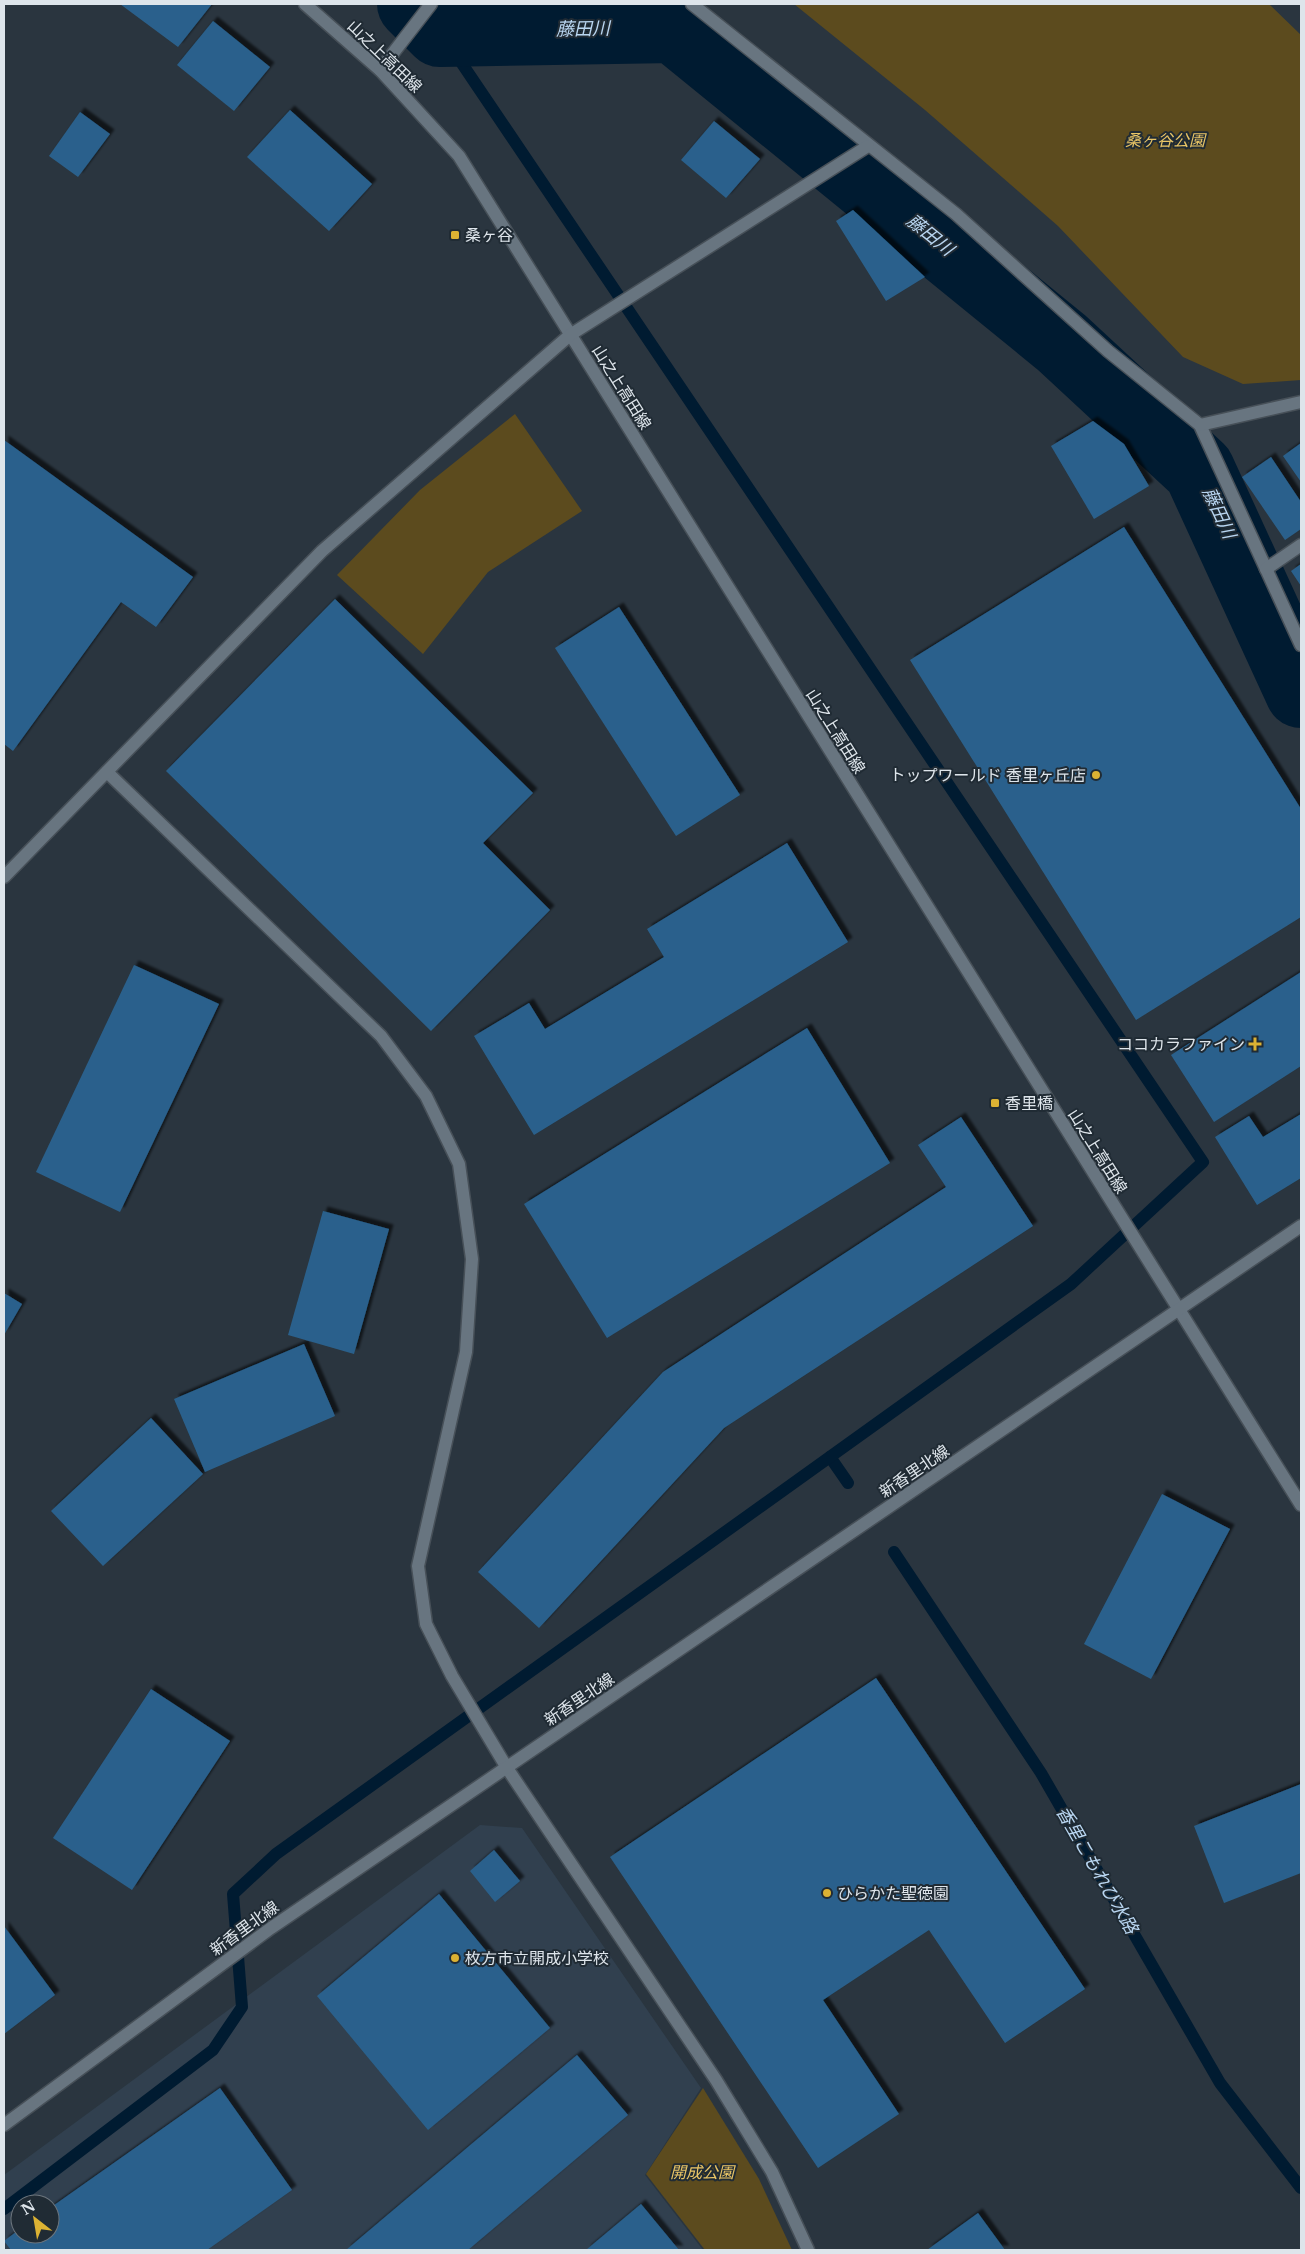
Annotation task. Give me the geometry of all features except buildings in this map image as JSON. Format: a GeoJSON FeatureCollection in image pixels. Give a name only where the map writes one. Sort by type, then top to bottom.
{"type":"FeatureCollection","features":[{"type":"Feature","properties":{"kind":"street","name":"山之上高田線"},"geometry":{"type":"LineString","coordinates":[[305,4],[380,70],[459,156],[1301,1506]]}},
{"type":"Feature","properties":{"kind":"street"},"geometry":{"type":"LineString","coordinates":[[380,70],[431,4]]}},
{"type":"Feature","properties":{"kind":"street"},"geometry":{"type":"LineString","coordinates":[[692,4],[868,146],[956,214],[1108,351],[1200,426],[1301,645]]}},
{"type":"Feature","properties":{"kind":"street"},"geometry":{"type":"LineString","coordinates":[[4,877],[322,551],[570,335],[868,146]]}},
{"type":"Feature","properties":{"kind":"street"},"geometry":{"type":"LineString","coordinates":[[1200,426],[1301,402]]}},
{"type":"Feature","properties":{"kind":"street"},"geometry":{"type":"LineString","coordinates":[[1266,569],[1301,545]]}},
{"type":"Feature","properties":{"kind":"street"},"geometry":{"type":"LineString","coordinates":[[107,772],[381,1036],[426,1096],[460,1164],[472,1258],[466,1352],[418,1566],[426,1624],[463,1693],[507,1768],[716,2080],[772,2172],[808,2250]]}},
{"type":"Feature","properties":{"kind":"street","name":"新香里北線"},"geometry":{"type":"LineString","coordinates":[[4,2125],[259,1936],[1179,1311],[1301,1226]]}},
{"type":"Feature","properties":{"kind":"shaded area","name":"枚方市立開成小学校"},"geometry":{"type":"Polygon","coordinates":[[[480,1825],[522,1828],[701,2088],[645,2175],[703,2250],[4,2250],[4,2175],[480,1825]]]}},
{"type":"Feature","properties":{"kind":"green space","name":"桑ヶ谷公園"},"geometry":{"type":"Polygon","coordinates":[[[794,4],[1269,4],[1301,35],[1301,380],[1243,384],[1183,357],[1058,226],[925,110],[794,4]]]}},
{"type":"Feature","properties":{"kind":"green space"},"geometry":{"type":"Polygon","coordinates":[[[515,414],[582,511],[488,572],[423,654],[337,575],[420,490],[515,414]]]}},
{"type":"Feature","properties":{"kind":"green space","name":"開成公園"},"geometry":{"type":"Polygon","coordinates":[[[703,2088],[759,2179],[792,2250],[705,2250],[646,2174],[703,2088]]]}},
{"type":"Feature","properties":{"kind":"waterway","name":"藤田川"},"geometry":{"type":"LineString","coordinates":[[413,4],[440,31],[674,27],[1062,343],[1199,470],[1301,692]]}},
{"type":"Feature","properties":{"kind":"waterway"},"geometry":{"type":"LineString","coordinates":[[4,2209],[213,2050],[242,2007],[233,1894],[276,1854],[1071,1284],[1203,1162],[440,31]]}},
{"type":"Feature","properties":{"kind":"waterway","name":"香里こもれび水路"},"geometry":{"type":"LineString","coordinates":[[830,1457],[848,1483]]}},
{"type":"Feature","properties":{"kind":"waterway","name":"香里こもれび水路"},"geometry":{"type":"LineString","coordinates":[[894,1552],[1041,1773],[1220,2083],[1301,2188]]}},
{"type":"Feature","properties":{"kind":"place","name":"桑ヶ谷"},"geometry":{"type":"Point","coordinates":[455,235]}},
{"type":"Feature","properties":{"kind":"place","name":"トップワールド 香里ヶ丘店"},"geometry":{"type":"Point","coordinates":[1096,775]}},
{"type":"Feature","properties":{"kind":"place","name":"ココカラファイン"},"geometry":{"type":"Point","coordinates":[1255,1044]}},
{"type":"Feature","properties":{"kind":"place","name":"香里橋"},"geometry":{"type":"Point","coordinates":[995,1103]}},
{"type":"Feature","properties":{"kind":"place","name":"ひらかた聖徳園"},"geometry":{"type":"Point","coordinates":[827,1893]}},
{"type":"Feature","properties":{"kind":"place","name":"枚方市立開成小学校"},"geometry":{"type":"Point","coordinates":[455,1958]}}]}
